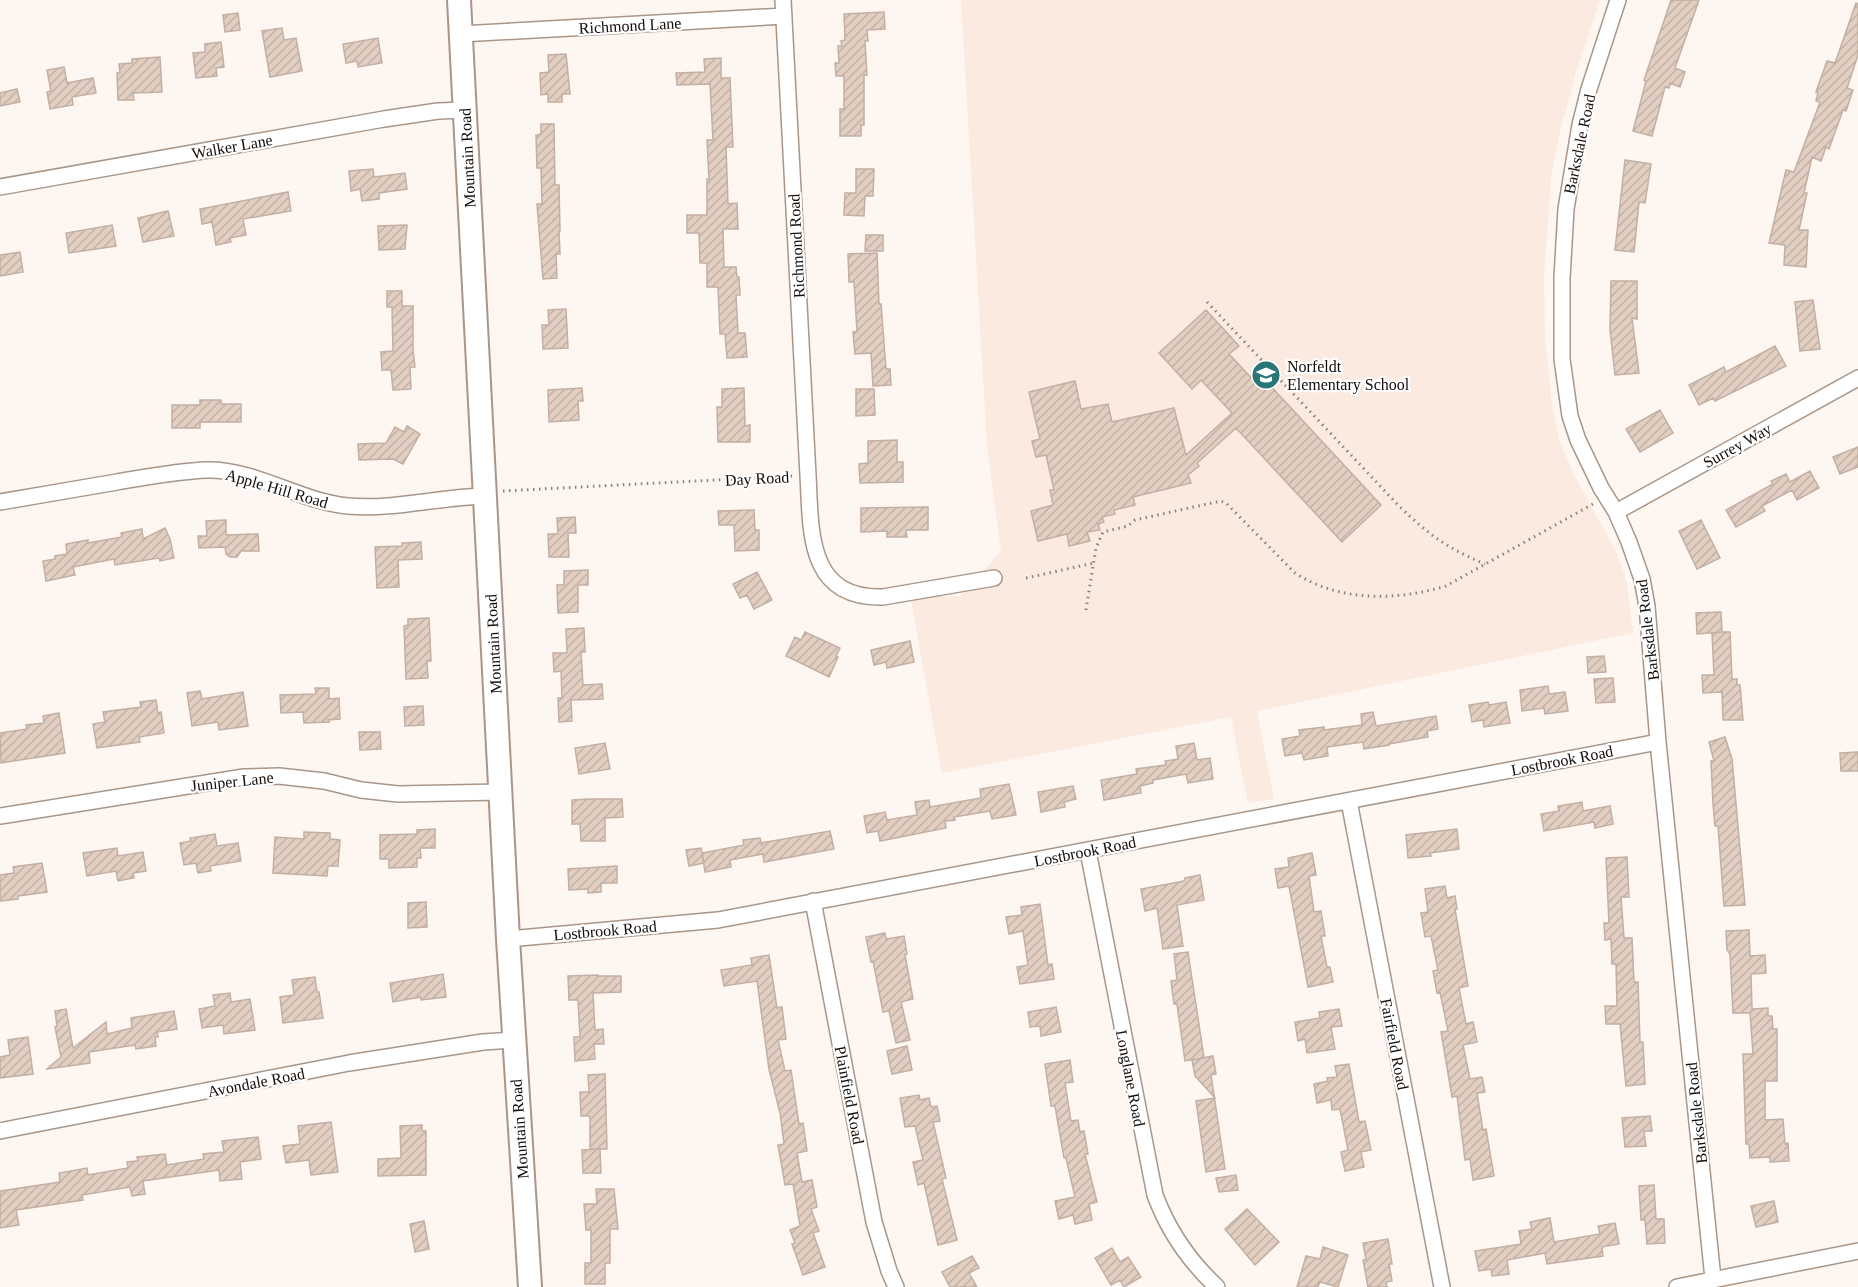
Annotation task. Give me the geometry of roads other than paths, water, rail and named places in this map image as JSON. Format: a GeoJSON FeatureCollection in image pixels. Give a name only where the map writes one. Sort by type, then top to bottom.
{"type":"FeatureCollection","features":[{"type":"Feature","properties":{"kind":"main road","name":"Mountain Road"},"geometry":{"type":"LineString","coordinates":[[459,0],[491,494],[508,939],[530,1287]]}},
{"type":"Feature","properties":{"kind":"street"},"geometry":{"type":"LineString","coordinates":[[783,0],[784,16]]}},
{"type":"Feature","properties":{"kind":"street","name":"Barksdale Road"},"geometry":{"type":"LineString","coordinates":[[1618,0],[1589,89],[1572,165],[1563,245],[1561,327],[1566,391],[1573,424],[1590,466],[1616,512],[1635,557],[1645,597],[1713,1279]]}},
{"type":"Feature","properties":{"kind":"street","name":"Richmond Lane"},"geometry":{"type":"LineString","coordinates":[[461,34],[784,16]]}},
{"type":"Feature","properties":{"kind":"street","name":"Richmond Road"},"geometry":{"type":"LineString","coordinates":[[784,16],[808,475]]}},
{"type":"Feature","properties":{"kind":"street","name":"Walker Lane"},"geometry":{"type":"LineString","coordinates":[[0,188],[384,118],[465,110]]}},
{"type":"Feature","properties":{"kind":"street","name":"Surrey Way"},"geometry":{"type":"LineString","coordinates":[[1616,512],[1858,378]]}},
{"type":"Feature","properties":{"kind":"street","name":"Apple Hill Road"},"geometry":{"type":"LineString","coordinates":[[0,502],[167,473],[210,470],[238,474],[320,501],[348,506],[389,505],[491,494]]}},
{"type":"Feature","properties":{"kind":"street","name":"Day Road"},"geometry":{"type":"LineString","coordinates":[[808,475],[815,550],[823,571],[836,586],[846,592],[858,596],[883,597],[994,578]]}},
{"type":"Feature","properties":{"kind":"street","name":"Lostbrook Road"},"geometry":{"type":"LineString","coordinates":[[508,939],[718,920],[1658,742]]}},
{"type":"Feature","properties":{"kind":"street","name":"Juniper Lane"},"geometry":{"type":"LineString","coordinates":[[0,816],[244,777],[279,776],[398,794],[501,792]]}},
{"type":"Feature","properties":{"kind":"street","name":"Fairfield Road"},"geometry":{"type":"LineString","coordinates":[[1349,801],[1442,1287]]}},
{"type":"Feature","properties":{"kind":"street","name":"Longlane Road"},"geometry":{"type":"LineString","coordinates":[[1088,851],[1155,1195],[1182,1250],[1217,1287]]}},
{"type":"Feature","properties":{"kind":"street","name":"Plainfield Road"},"geometry":{"type":"LineString","coordinates":[[813,901],[873,1222],[896,1287]]}},
{"type":"Feature","properties":{"kind":"street","name":"Avondale Road"},"geometry":{"type":"LineString","coordinates":[[0,1131],[350,1063],[483,1042],[514,1040]]}},
{"type":"Feature","properties":{"kind":"street"},"geometry":{"type":"LineString","coordinates":[[1677,1287],[1858,1251]]}},
{"type":"Feature","properties":{"kind":"place","name":"Norfeldt Elementary School"},"geometry":{"type":"Point","coordinates":[1266,375]}}]}
